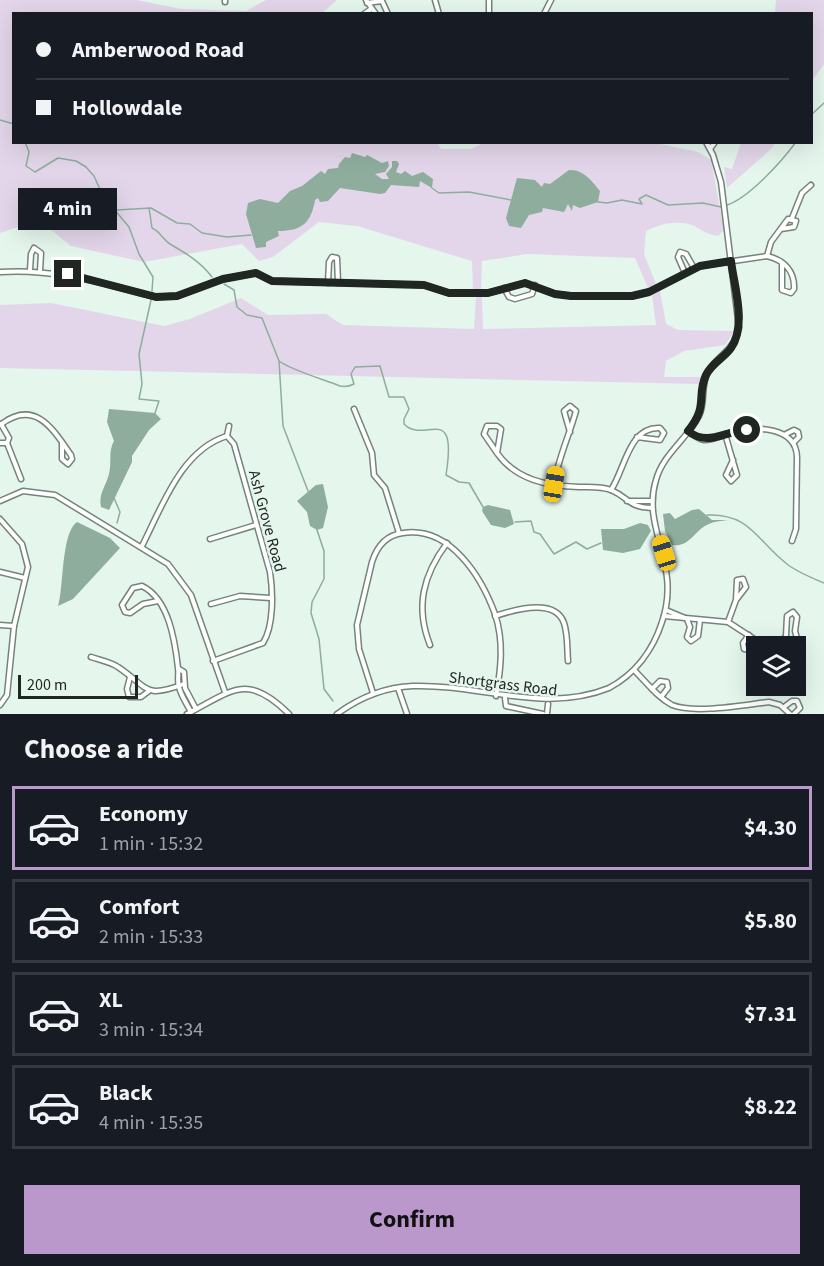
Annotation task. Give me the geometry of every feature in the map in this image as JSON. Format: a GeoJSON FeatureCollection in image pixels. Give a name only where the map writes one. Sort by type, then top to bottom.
{"type":"FeatureCollection","features":[{"type":"Feature","properties":{"kind":"street"},"geometry":{"type":"LineString","coordinates":[[374,12],[367,1],[382,1],[387,12]]}},
{"type":"Feature","properties":{"kind":"street"},"geometry":{"type":"LineString","coordinates":[[367,12],[371,9]]}},
{"type":"Feature","properties":{"kind":"street","name":"Shortgrass Road"},"geometry":{"type":"LineString","coordinates":[[337,714],[373,693],[422,686],[548,704],[596,695],[627,677],[644,658],[664,616],[669,588],[667,565],[652,508],[655,481],[663,464],[702,409],[707,374],[732,347],[739,319],[721,182],[707,144]]}},
{"type":"Feature","properties":{"kind":"street"},"geometry":{"type":"LineString","coordinates":[[710,149],[714,144]]}},
{"type":"Feature","properties":{"kind":"street"},"geometry":{"type":"LineString","coordinates":[[767,256],[771,242],[788,219],[792,218],[802,193],[811,185]]}},
{"type":"Feature","properties":{"kind":"street"},"geometry":{"type":"LineString","coordinates":[[781,230],[795,225],[796,220],[792,218]]}},
{"type":"Feature","properties":{"kind":"street"},"geometry":{"type":"LineString","coordinates":[[30,270],[31,254],[34,248],[40,253],[40,270]]}},
{"type":"Feature","properties":{"kind":"street"},"geometry":{"type":"LineString","coordinates":[[685,273],[678,257],[680,252],[688,255],[694,268]]}},
{"type":"Feature","properties":{"kind":"street"},"geometry":{"type":"LineString","coordinates":[[0,272],[40,270],[169,298],[223,279],[256,273],[272,281],[424,285],[449,293],[488,293],[525,283],[555,294],[571,296],[632,296],[649,292],[694,268],[767,256],[782,263],[794,276],[794,289],[791,293],[782,290],[782,263]]}},
{"type":"Feature","properties":{"kind":"street"},"geometry":{"type":"LineString","coordinates":[[328,283],[329,262],[332,257],[337,258],[339,262],[338,283]]}},
{"type":"Feature","properties":{"kind":"street"},"geometry":{"type":"LineString","coordinates":[[504,288],[509,297],[514,299],[532,294],[535,285]]}},
{"type":"Feature","properties":{"kind":"street"},"geometry":{"type":"LineString","coordinates":[[554,484],[558,462],[570,432],[576,411],[570,406],[564,411],[570,432]]}},
{"type":"Feature","properties":{"kind":"street"},"geometry":{"type":"LineString","coordinates":[[354,409],[372,453],[374,475],[385,488],[399,533]]}},
{"type":"Feature","properties":{"kind":"street"},"geometry":{"type":"LineString","coordinates":[[21,479],[7,443],[9,438],[1,425],[18,416],[36,417],[52,425],[62,442],[72,459],[68,464],[62,459],[62,442]]}},
{"type":"Feature","properties":{"kind":"street"},"geometry":{"type":"LineString","coordinates":[[142,546],[179,476],[208,444],[227,436],[229,426]]}},
{"type":"Feature","properties":{"kind":"street"},"geometry":{"type":"LineString","coordinates":[[497,453],[501,429],[497,426],[487,426],[484,434],[497,453],[512,471],[521,477],[554,484],[611,490],[634,506],[652,508]]}},
{"type":"Feature","properties":{"kind":"street"},"geometry":{"type":"LineString","coordinates":[[611,490],[637,437],[651,428],[660,428],[664,433],[660,440],[637,437]]}},
{"type":"Feature","properties":{"kind":"street"},"geometry":{"type":"LineString","coordinates":[[688,431],[696,438],[706,440],[747,430],[774,431],[790,438],[797,457],[796,529],[792,541]]}},
{"type":"Feature","properties":{"kind":"street"},"geometry":{"type":"LineString","coordinates":[[725,434],[733,460],[737,477],[729,480],[726,475],[733,460]]}},
{"type":"Feature","properties":{"kind":"street","name":"Ash Grove Road"},"geometry":{"type":"LineString","coordinates":[[213,662],[263,643],[268,632],[271,598],[270,572],[234,444],[227,436]]}},
{"type":"Feature","properties":{"kind":"street"},"geometry":{"type":"LineString","coordinates":[[0,443],[7,443]]}},
{"type":"Feature","properties":{"kind":"street"},"geometry":{"type":"LineString","coordinates":[[0,501],[24,491],[55,495],[93,520],[142,546],[168,564],[185,585],[198,612],[225,693]]}},
{"type":"Feature","properties":{"kind":"street"},"geometry":{"type":"LineString","coordinates":[[626,501],[652,501]]}},
{"type":"Feature","properties":{"kind":"street"},"geometry":{"type":"LineString","coordinates":[[0,519],[15,535],[27,554],[25,578],[14,626],[7,695],[0,705]]}},
{"type":"Feature","properties":{"kind":"street"},"geometry":{"type":"LineString","coordinates":[[210,539],[256,525]]}},
{"type":"Feature","properties":{"kind":"street"},"geometry":{"type":"LineString","coordinates":[[373,693],[357,636],[358,613],[374,553],[385,540],[399,533],[428,533],[447,543],[474,573],[484,589],[495,616],[501,654],[496,696]]}},
{"type":"Feature","properties":{"kind":"street"},"geometry":{"type":"LineString","coordinates":[[430,645],[422,619],[422,590],[429,568],[447,543]]}},
{"type":"Feature","properties":{"kind":"street"},"geometry":{"type":"LineString","coordinates":[[0,572],[25,578]]}},
{"type":"Feature","properties":{"kind":"street"},"geometry":{"type":"LineString","coordinates":[[728,622],[736,600],[737,580],[743,579],[746,587],[736,600]]}},
{"type":"Feature","properties":{"kind":"street"},"geometry":{"type":"LineString","coordinates":[[158,602],[143,604],[130,613],[125,612],[122,605],[124,597],[137,586],[149,591],[158,602],[169,624],[178,669],[179,687],[189,713],[225,693],[243,689],[264,694],[289,714]]}},
{"type":"Feature","properties":{"kind":"street"},"geometry":{"type":"LineString","coordinates":[[211,604],[240,596],[271,598]]}},
{"type":"Feature","properties":{"kind":"street"},"geometry":{"type":"LineString","coordinates":[[495,616],[519,608],[552,611],[562,617],[565,624],[568,661]]}},
{"type":"Feature","properties":{"kind":"street"},"geometry":{"type":"LineString","coordinates":[[666,610],[686,618],[690,627],[687,637],[691,641],[699,636],[700,620]]}},
{"type":"Feature","properties":{"kind":"street"},"geometry":{"type":"LineString","coordinates":[[786,636],[787,616],[793,612],[797,616],[796,636]]}},
{"type":"Feature","properties":{"kind":"street"},"geometry":{"type":"LineString","coordinates":[[664,616],[728,622],[749,635]]}},
{"type":"Feature","properties":{"kind":"street"},"geometry":{"type":"LineString","coordinates":[[0,625],[14,626]]}},
{"type":"Feature","properties":{"kind":"street"},"geometry":{"type":"LineString","coordinates":[[92,657],[114,664],[150,691],[162,692],[184,684]]}},
{"type":"Feature","properties":{"kind":"street"},"geometry":{"type":"LineString","coordinates":[[178,669],[184,672],[184,684],[196,709]]}},
{"type":"Feature","properties":{"kind":"street"},"geometry":{"type":"LineString","coordinates":[[634,670],[661,698],[686,713],[769,702],[784,707],[791,714],[800,708],[797,701],[792,701],[784,707]]}},
{"type":"Feature","properties":{"kind":"street"},"geometry":{"type":"LineString","coordinates":[[1,678],[8,677]]}},
{"type":"Feature","properties":{"kind":"street"},"geometry":{"type":"LineString","coordinates":[[130,677],[127,688],[129,697],[141,697],[150,691]]}},
{"type":"Feature","properties":{"kind":"street"},"geometry":{"type":"LineString","coordinates":[[652,689],[660,681],[667,682],[668,688],[661,698]]}},
{"type":"Feature","properties":{"kind":"street"},"geometry":{"type":"LineString","coordinates":[[398,688],[407,714]]}},
{"type":"Feature","properties":{"kind":"street"},"geometry":{"type":"LineString","coordinates":[[182,696],[188,693]]}},
{"type":"Feature","properties":{"kind":"street"},"geometry":{"type":"LineString","coordinates":[[505,698],[506,706],[512,710],[545,714],[548,704]]}},
{"type":"Feature","properties":{"kind":"street"},"geometry":{"type":"LineString","coordinates":[[736,706],[737,714]]}},
{"type":"Feature","properties":{"kind":"shaded area"},"geometry":{"type":"Polygon","coordinates":[[[0,0],[137,0],[181,9],[246,11],[266,0],[337,0],[323,12],[12,12],[12,144],[438,144],[441,149],[471,149],[482,144],[660,144],[698,152],[711,160],[724,230],[718,236],[706,233],[692,225],[674,223],[646,231],[644,254],[656,284],[648,288],[635,258],[527,254],[482,261],[481,290],[473,289],[472,261],[357,226],[319,222],[273,257],[259,261],[242,244],[144,262],[71,246],[39,220],[0,233],[0,0]]]}},
{"type":"Feature","properties":{"kind":"shaded area"},"geometry":{"type":"Polygon","coordinates":[[[776,0],[824,0],[824,64],[813,80],[813,12],[775,12],[776,0]]]}},
{"type":"Feature","properties":{"kind":"shaded area"},"geometry":{"type":"Polygon","coordinates":[[[741,144],[774,144],[727,188],[724,167],[732,169],[741,144]]]}},
{"type":"Feature","properties":{"kind":"shaded area"},"geometry":{"type":"Polygon","coordinates":[[[352,153],[365,157],[367,155],[382,163],[388,161],[389,166],[385,172],[375,174],[382,179],[389,179],[386,174],[392,167],[392,161],[397,161],[399,164],[396,172],[401,174],[405,171],[412,176],[423,172],[433,179],[432,188],[420,181],[419,187],[391,185],[385,193],[380,194],[340,188],[328,201],[320,202],[318,198],[315,200],[311,215],[304,224],[286,231],[278,231],[279,236],[266,242],[266,247],[256,248],[246,214],[248,203],[260,199],[278,203],[290,191],[302,186],[321,171],[325,174],[328,169],[338,168],[345,157],[350,158],[352,153]]]}},
{"type":"Feature","properties":{"kind":"shaded area"},"geometry":{"type":"Polygon","coordinates":[[[569,170],[579,171],[594,183],[600,191],[598,202],[580,208],[573,205],[572,211],[568,204],[564,212],[543,208],[542,212],[529,215],[521,228],[509,226],[506,218],[517,178],[535,180],[542,187],[544,183],[550,184],[569,170]]]}},
{"type":"Feature","properties":{"kind":"shaded area"},"geometry":{"type":"Polygon","coordinates":[[[660,291],[666,324],[678,330],[735,331],[725,345],[684,351],[666,361],[664,377],[700,377],[699,384],[0,368],[0,305],[51,303],[164,326],[190,319],[241,298],[268,315],[326,314],[343,325],[474,329],[476,297],[482,297],[483,329],[656,325],[652,295],[660,291]]]}},
{"type":"Feature","properties":{"kind":"shaded area"},"geometry":{"type":"Polygon","coordinates":[[[109,409],[155,413],[161,419],[149,430],[132,456],[132,462],[109,510],[101,507],[100,502],[109,474],[114,441],[107,422],[109,409]]]}},
{"type":"Feature","properties":{"kind":"shaded area"},"geometry":{"type":"Polygon","coordinates":[[[323,484],[328,507],[323,528],[317,530],[310,526],[307,512],[297,501],[316,485],[323,484]]]}},
{"type":"Feature","properties":{"kind":"shaded area"},"geometry":{"type":"Polygon","coordinates":[[[488,505],[510,510],[514,524],[505,528],[491,525],[482,511],[483,507],[488,505]]]}},
{"type":"Feature","properties":{"kind":"shaded area"},"geometry":{"type":"Polygon","coordinates":[[[699,509],[712,520],[728,520],[704,526],[683,544],[672,545],[665,531],[663,514],[670,513],[675,519],[699,509]]]}},
{"type":"Feature","properties":{"kind":"shaded area"},"geometry":{"type":"Polygon","coordinates":[[[77,522],[110,538],[120,548],[73,599],[58,606],[68,537],[77,522]]]}},
{"type":"Feature","properties":{"kind":"shaded area"},"geometry":{"type":"Polygon","coordinates":[[[640,523],[648,525],[651,531],[640,549],[623,553],[603,550],[601,529],[624,529],[640,523]]]}},
{"type":"Feature","properties":{"kind":"waterway"},"geometry":{"type":"LineString","coordinates":[[813,113],[824,103]]}},
{"type":"Feature","properties":{"kind":"waterway"},"geometry":{"type":"LineString","coordinates":[[0,120],[12,123]]}},
{"type":"Feature","properties":{"kind":"waterway"},"geometry":{"type":"LineString","coordinates":[[26,144],[29,152],[26,166],[35,172],[58,158],[76,161],[94,176],[103,196],[129,227],[139,254],[153,277],[152,291]]}},
{"type":"Feature","properties":{"kind":"waterway"},"geometry":{"type":"LineString","coordinates":[[727,205],[755,187],[794,144]]}},
{"type":"Feature","properties":{"kind":"waterway"},"geometry":{"type":"LineString","coordinates":[[432,188],[439,193],[469,192],[511,200]]}},
{"type":"Feature","properties":{"kind":"waterway"},"geometry":{"type":"LineString","coordinates":[[598,202],[622,200],[642,204],[639,199],[646,195],[668,205],[703,203],[721,207]]}},
{"type":"Feature","properties":{"kind":"waterway"},"geometry":{"type":"LineString","coordinates":[[149,208],[152,228],[167,242],[197,262],[212,277]]}},
{"type":"Feature","properties":{"kind":"waterway"},"geometry":{"type":"LineString","coordinates":[[116,210],[151,208],[177,223],[190,224],[202,233],[227,237],[251,235]]}},
{"type":"Feature","properties":{"kind":"waterway"},"geometry":{"type":"LineString","coordinates":[[224,284],[234,290],[237,307],[247,315],[262,318],[279,361],[283,426],[308,491]]}},
{"type":"Feature","properties":{"kind":"waterway"},"geometry":{"type":"LineString","coordinates":[[151,300],[139,354],[142,384],[139,399],[159,401],[155,413]]}},
{"type":"Feature","properties":{"kind":"waterway"},"geometry":{"type":"LineString","coordinates":[[279,361],[340,386],[354,384],[351,374],[355,367],[380,366],[389,397],[404,397],[409,409],[404,424],[412,429],[443,431],[447,438],[448,452],[446,475],[459,482],[469,483],[483,507]]}},
{"type":"Feature","properties":{"kind":"waterway"},"geometry":{"type":"LineString","coordinates":[[114,498],[120,512],[117,523]]}},
{"type":"Feature","properties":{"kind":"waterway"},"geometry":{"type":"LineString","coordinates":[[707,515],[722,516],[743,524],[787,564],[824,583]]}},
{"type":"Feature","properties":{"kind":"waterway"},"geometry":{"type":"LineString","coordinates":[[515,522],[531,521],[534,532],[540,534],[554,554],[576,542],[587,549],[601,543]]}},
{"type":"Feature","properties":{"kind":"waterway"},"geometry":{"type":"LineString","coordinates":[[317,530],[324,551],[324,579],[312,602],[311,613],[319,639],[324,689],[333,701]]}},
{"type":"Feature","properties":{"kind":"route"},"geometry":{"type":"LineString","coordinates":[[68,274],[156,297],[169,298],[223,279],[256,273],[272,281],[424,285],[449,293],[488,293],[514,284],[525,283],[555,294],[571,296],[632,296],[649,292],[694,268],[715,262],[731,261],[739,328],[732,347],[710,368],[704,380],[702,409],[688,431],[696,438],[706,440],[747,430]]}}]}
